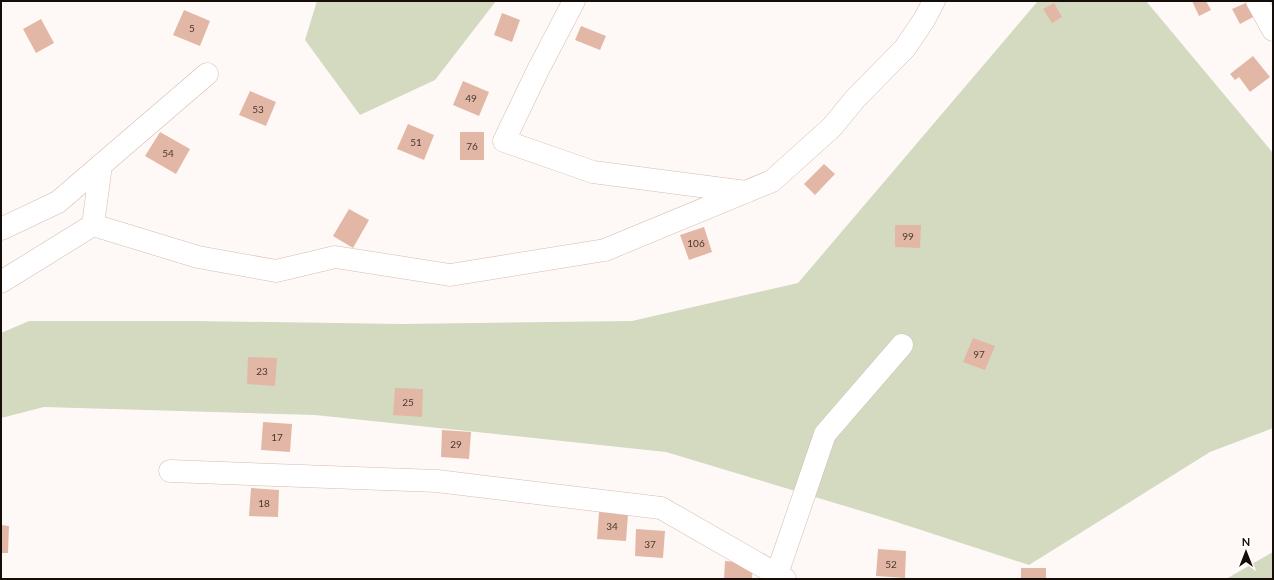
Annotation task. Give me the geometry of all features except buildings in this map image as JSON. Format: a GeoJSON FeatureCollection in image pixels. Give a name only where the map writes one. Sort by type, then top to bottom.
{"type":"FeatureCollection","features":[{"type":"Feature","properties":{"kind":"lane"},"geometry":{"type":"LineString","coordinates":[[574,1],[538,70],[504,141],[593,172],[748,192]]}},
{"type":"Feature","properties":{"kind":"lane"},"geometry":{"type":"LineString","coordinates":[[1,282],[93,225],[198,257],[276,271],[334,257],[450,275],[604,250],[772,181],[832,127],[855,99],[904,48],[924,20],[934,1]]}},
{"type":"Feature","properties":{"kind":"lane"},"geometry":{"type":"LineString","coordinates":[[1257,1],[1273,30]]}},
{"type":"Feature","properties":{"kind":"lane"},"geometry":{"type":"LineString","coordinates":[[1,229],[58,202],[207,74]]}},
{"type":"Feature","properties":{"kind":"lane"},"geometry":{"type":"LineString","coordinates":[[93,225],[101,165]]}},
{"type":"Feature","properties":{"kind":"lane"},"geometry":{"type":"LineString","coordinates":[[170,471],[437,481],[661,508],[781,577],[825,434],[902,345]]}},
{"type":"Feature","properties":{"kind":"green space"},"geometry":{"type":"Polygon","coordinates":[[[317,1],[496,1],[435,80],[360,115],[305,40],[317,1]]]}},
{"type":"Feature","properties":{"kind":"green space"},"geometry":{"type":"Polygon","coordinates":[[[1038,1],[1146,1],[1273,153],[1273,428],[1210,452],[1029,565],[878,516],[666,452],[315,415],[44,407],[1,418],[1,333],[29,321],[195,321],[402,324],[632,321],[798,283],[1038,1]]]}},
{"type":"Feature","properties":{"kind":"green space"},"geometry":{"type":"Polygon","coordinates":[[[1273,552],[1273,579],[1226,579],[1273,552]]]}}]}
